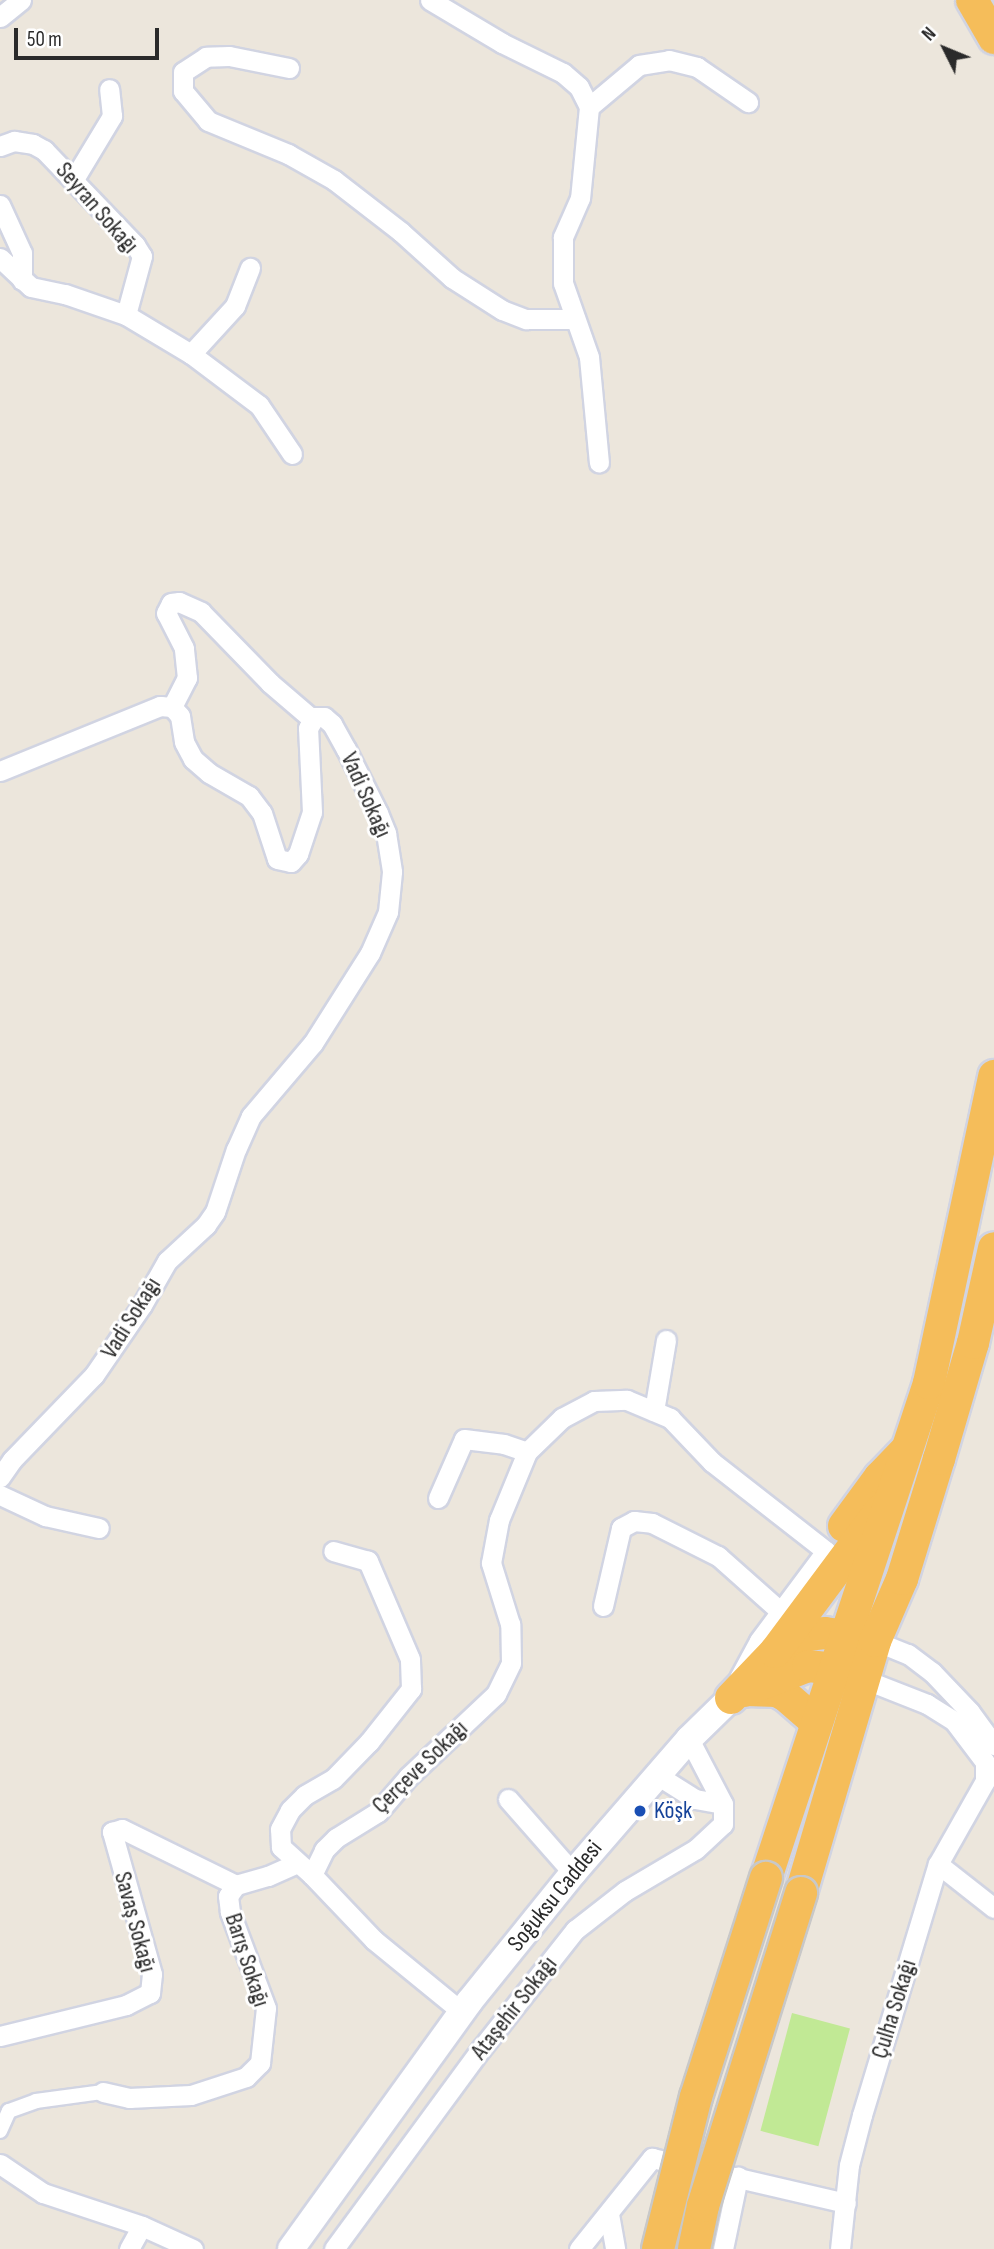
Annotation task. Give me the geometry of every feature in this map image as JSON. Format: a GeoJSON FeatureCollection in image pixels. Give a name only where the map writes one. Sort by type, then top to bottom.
{"type":"FeatureCollection","features":[{"type":"Feature","properties":{"kind":"highway"},"geometry":{"type":"LineString","coordinates":[[972,0],[994,38]]}},
{"type":"Feature","properties":{"kind":"highway"},"geometry":{"type":"LineString","coordinates":[[694,2249],[703,2206],[801,1893],[830,1788],[866,1680],[861,1638],[897,1487],[940,1338],[994,1076]]}},
{"type":"Feature","properties":{"kind":"highway"},"geometry":{"type":"LineString","coordinates":[[658,2249],[696,2097],[835,1669],[861,1638],[902,1579],[973,1343],[994,1248]]}},
{"type":"Feature","properties":{"kind":"highway"},"geometry":{"type":"LineString","coordinates":[[826,1552],[880,1478],[910,1446]]}},
{"type":"Feature","properties":{"kind":"highway"},"geometry":{"type":"LineString","coordinates":[[738,1694],[775,1652],[897,1487]]}},
{"type":"Feature","properties":{"kind":"highway"},"geometry":{"type":"LineString","coordinates":[[775,1652],[807,1635],[861,1638]]}},
{"type":"Feature","properties":{"kind":"highway"},"geometry":{"type":"LineString","coordinates":[[738,1694],[808,1666],[835,1669],[866,1680]]}},
{"type":"Feature","properties":{"kind":"highway"},"geometry":{"type":"LineString","coordinates":[[738,1694],[777,1691],[802,1708],[816,1722]]}},
{"type":"Feature","properties":{"kind":"main road","name":"Soğuksu Caddesi"},"geometry":{"type":"LineString","coordinates":[[291,2249],[462,2012],[573,1873],[689,1739],[738,1694]]}},
{"type":"Feature","properties":{"kind":"street"},"geometry":{"type":"LineString","coordinates":[[0,17],[21,0]]}},
{"type":"Feature","properties":{"kind":"street"},"geometry":{"type":"LineString","coordinates":[[430,0],[502,43],[563,73],[579,87],[589,107],[580,198],[563,237],[563,283],[589,358],[599,463]]}},
{"type":"Feature","properties":{"kind":"street"},"geometry":{"type":"LineString","coordinates":[[289,68],[229,56],[206,57],[183,72],[183,91],[208,121],[288,154],[334,180],[401,232],[452,278],[502,310],[526,319],[575,319]]}},
{"type":"Feature","properties":{"kind":"street"},"geometry":{"type":"LineString","coordinates":[[589,107],[639,65],[669,60],[697,67],[748,102]]}},
{"type":"Feature","properties":{"kind":"street"},"geometry":{"type":"LineString","coordinates":[[74,179],[112,116],[109,89]]}},
{"type":"Feature","properties":{"kind":"street","name":"Seyran Sokağı"},"geometry":{"type":"LineString","coordinates":[[0,146],[14,141],[44,149],[135,245],[142,256],[126,315]]}},
{"type":"Feature","properties":{"kind":"street"},"geometry":{"type":"LineString","coordinates":[[0,205],[22,253],[22,280]]}},
{"type":"Feature","properties":{"kind":"street"},"geometry":{"type":"LineString","coordinates":[[0,258],[32,287],[126,315],[191,354],[259,405],[292,454]]}},
{"type":"Feature","properties":{"kind":"street"},"geometry":{"type":"LineString","coordinates":[[191,354],[236,306],[250,268]]}},
{"type":"Feature","properties":{"kind":"street"},"geometry":{"type":"LineString","coordinates":[[0,771],[160,706],[172,707],[187,678],[184,648],[166,613],[171,603],[179,602],[201,612],[270,683],[312,719]]}},
{"type":"Feature","properties":{"kind":"street","name":"Vadi Sokağı"},"geometry":{"type":"LineString","coordinates":[[0,1477],[12,1460],[94,1375],[136,1314],[167,1261],[206,1225],[215,1212],[236,1149],[251,1116],[313,1043],[380,934],[392,889],[386,832],[332,724],[324,717],[312,719],[308,728],[312,812],[298,854],[291,862],[285,863],[274,855],[262,813],[249,796],[209,773],[193,759],[184,742],[180,716],[172,707]]}},
{"type":"Feature","properties":{"kind":"street"},"geometry":{"type":"LineString","coordinates":[[653,1411],[666,1340]]}},
{"type":"Feature","properties":{"kind":"street","name":"Çerçeve Sokağı"},"geometry":{"type":"LineString","coordinates":[[305,1869],[336,1838],[378,1812],[408,1777],[496,1695],[511,1663],[510,1624],[492,1563],[499,1520],[527,1452],[562,1418],[594,1401],[627,1400],[670,1419],[712,1462],[826,1552]]}},
{"type":"Feature","properties":{"kind":"street"},"geometry":{"type":"LineString","coordinates":[[438,1498],[464,1438],[504,1444],[527,1452]]}},
{"type":"Feature","properties":{"kind":"street"},"geometry":{"type":"LineString","coordinates":[[0,1495],[45,1516],[99,1528]]}},
{"type":"Feature","properties":{"kind":"street"},"geometry":{"type":"LineString","coordinates":[[603,1606],[621,1528],[634,1521],[652,1523],[718,1556],[780,1611]]}},
{"type":"Feature","properties":{"kind":"street"},"geometry":{"type":"LineString","coordinates":[[333,1551],[368,1561],[410,1659],[411,1689],[369,1742],[333,1779],[305,1796],[290,1810],[281,1829],[281,1847],[374,1940],[462,2012]]}},
{"type":"Feature","properties":{"kind":"street","name":"Soğuksu Caddesi"},"geometry":{"type":"LineString","coordinates":[[738,1694],[746,1662],[780,1611],[826,1552]]}},
{"type":"Feature","properties":{"kind":"street"},"geometry":{"type":"LineString","coordinates":[[861,1638],[908,1654],[932,1672],[970,1712],[994,1745]]}},
{"type":"Feature","properties":{"kind":"street"},"geometry":{"type":"LineString","coordinates":[[866,1680],[927,1703],[954,1721],[985,1762],[990,1782]]}},
{"type":"Feature","properties":{"kind":"street"},"geometry":{"type":"LineString","coordinates":[[689,1739],[723,1804]]}},
{"type":"Feature","properties":{"kind":"street"},"geometry":{"type":"LineString","coordinates":[[657,1774],[695,1799],[723,1804]]}},
{"type":"Feature","properties":{"kind":"street","name":"Çulha Sokağı"},"geometry":{"type":"LineString","coordinates":[[840,2249],[849,2165],[938,1864],[990,1782]]}},
{"type":"Feature","properties":{"kind":"street"},"geometry":{"type":"LineString","coordinates":[[508,1799],[573,1873]]}},
{"type":"Feature","properties":{"kind":"street","name":"Ataşehir Sokağı"},"geometry":{"type":"LineString","coordinates":[[334,2249],[481,2049],[575,1930],[625,1891],[696,1849],[723,1824],[723,1804]]}},
{"type":"Feature","properties":{"kind":"street","name":"Savaş Sokağı"},"geometry":{"type":"LineString","coordinates":[[0,2036],[125,2005],[150,1993],[152,1974],[112,1832],[122,1829],[236,1885]]}},
{"type":"Feature","properties":{"kind":"street"},"geometry":{"type":"LineString","coordinates":[[938,1864],[994,1908]]}},
{"type":"Feature","properties":{"kind":"street","name":"Barış Sokağı"},"geometry":{"type":"LineString","coordinates":[[103,2092],[129,2098],[191,2095],[246,2077],[260,2063],[266,2007],[230,1912],[228,1896],[236,1885],[305,1869]]}},
{"type":"Feature","properties":{"kind":"street"},"geometry":{"type":"LineString","coordinates":[[0,2131],[9,2111],[36,2101],[103,2092]]}},
{"type":"Feature","properties":{"kind":"street"},"geometry":{"type":"LineString","coordinates":[[579,2249],[652,2158],[846,2203]]}},
{"type":"Feature","properties":{"kind":"street"},"geometry":{"type":"LineString","coordinates":[[0,2164],[43,2193],[142,2226],[193,2249]]}},
{"type":"Feature","properties":{"kind":"street"},"geometry":{"type":"LineString","coordinates":[[723,2249],[738,2176]]}},
{"type":"Feature","properties":{"kind":"street"},"geometry":{"type":"LineString","coordinates":[[609,2214],[615,2249]]}},
{"type":"Feature","properties":{"kind":"street"},"geometry":{"type":"LineString","coordinates":[[129,2249],[142,2226]]}},
{"type":"Feature","properties":{"kind":"green space"},"geometry":{"type":"Polygon","coordinates":[[[792,2013],[850,2029],[818,2146],[760,2131],[792,2013]]]}},
{"type":"Feature","properties":{"kind":"place","name":"Köşk"},"geometry":{"type":"Point","coordinates":[640,1811]}}]}
